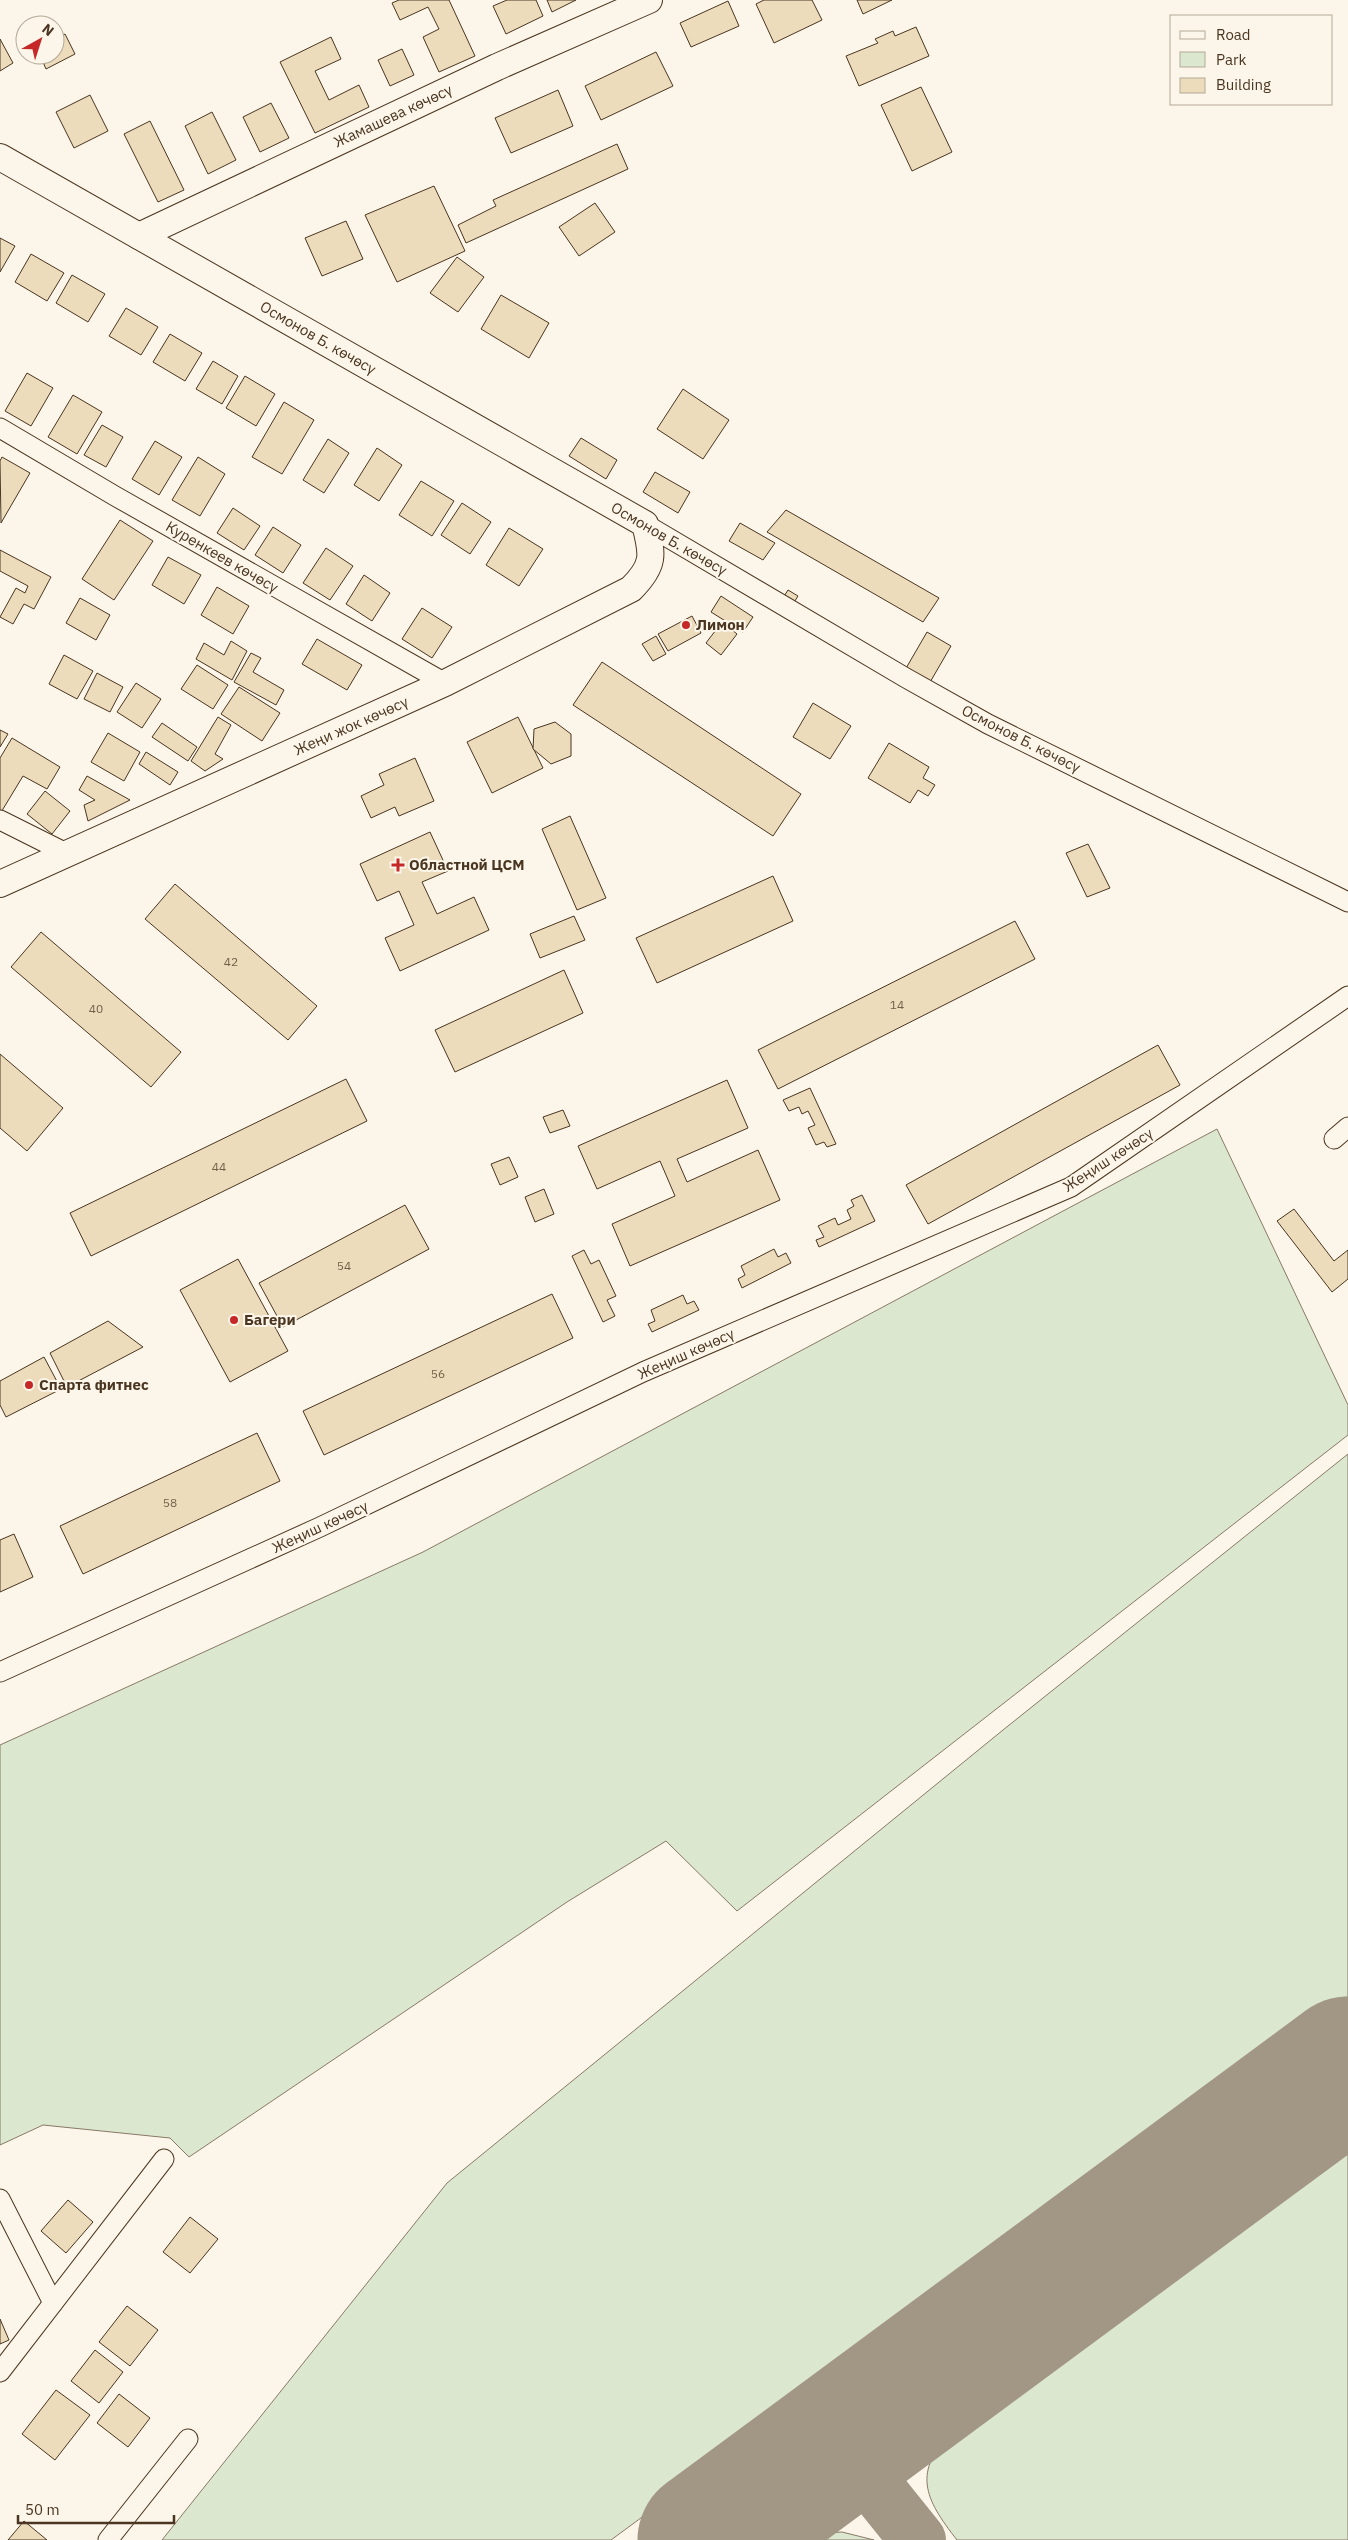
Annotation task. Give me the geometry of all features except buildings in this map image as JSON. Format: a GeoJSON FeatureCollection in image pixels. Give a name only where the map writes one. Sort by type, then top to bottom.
{"type":"FeatureCollection","features":[{"type":"Feature","properties":{"kind":"main road","name":"Жамашева көчөсү"},"geometry":{"type":"LineString","coordinates":[[139,236],[488,72],[649,0]]}},
{"type":"Feature","properties":{"kind":"main road","name":"Осмонов Б. көчөсү"},"geometry":{"type":"LineString","coordinates":[[0,157],[645,524]]}},
{"type":"Feature","properties":{"kind":"main road","name":"Жеңи жок көчөсү"},"geometry":{"type":"LineString","coordinates":[[0,884],[445,683],[631,589],[645,574],[652,551],[645,524]]}},
{"type":"Feature","properties":{"kind":"street","name":"Куренкеев көчөсү"},"geometry":{"type":"LineString","coordinates":[[0,428],[115,496],[445,683]]}},
{"type":"Feature","properties":{"kind":"street","name":"Осмонов Б. көчөсү"},"geometry":{"type":"LineString","coordinates":[[645,524],[906,678],[988,724],[1348,902]]}},
{"type":"Feature","properties":{"kind":"street"},"geometry":{"type":"LineString","coordinates":[[0,820],[68,854]]}},
{"type":"Feature","properties":{"kind":"street","name":"Жеңиш көчөсү"},"geometry":{"type":"LineString","coordinates":[[0,1672],[320,1527],[643,1372],[1071,1187],[1348,996]]}},
{"type":"Feature","properties":{"kind":"street"},"geometry":{"type":"LineString","coordinates":[[0,2372],[164,2158]]}},
{"type":"Feature","properties":{"kind":"street"},"geometry":{"type":"LineString","coordinates":[[0,2199],[53,2303]]}},
{"type":"Feature","properties":{"kind":"street"},"geometry":{"type":"LineString","coordinates":[[108,2540],[188,2438]]}},
{"type":"Feature","properties":{"kind":"green space"},"geometry":{"type":"Polygon","coordinates":[[[1217,1129],[1348,1405],[1348,1435],[737,1911],[666,1841],[567,1902],[189,2157],[170,2138],[43,2125],[0,2145],[0,1745],[423,1552],[1217,1129]]]}},
{"type":"Feature","properties":{"kind":"green space"},"geometry":{"type":"Polygon","coordinates":[[[1348,1454],[1348,1997],[611,2540],[162,2540],[447,2183],[1003,1730],[1348,1454]]]}},
{"type":"Feature","properties":{"kind":"green space"},"geometry":{"type":"Polygon","coordinates":[[[1348,2138],[1348,2540],[957,2540],[937,2511],[930,2498],[927,2485],[932,2459],[940,2445],[953,2430],[1348,2138]]]}},
{"type":"Feature","properties":{"kind":"green space"},"geometry":{"type":"Polygon","coordinates":[[[842,2532],[874,2540],[804,2540],[826,2533],[842,2532]]]}},
{"type":"Feature","properties":{"kind":"taxiway"},"geometry":{"type":"LineString","coordinates":[[840,2443],[918,2540]]}},
{"type":"Feature","properties":{"kind":"runway"},"geometry":{"type":"LineString","coordinates":[[708,2540],[1348,2067]]}},
{"type":"Feature","properties":{"kind":"place","name":"Лимон"},"geometry":{"type":"Point","coordinates":[686,625]}},
{"type":"Feature","properties":{"kind":"place","name":"Областной ЦСМ"},"geometry":{"type":"Point","coordinates":[398,865]}},
{"type":"Feature","properties":{"kind":"place","name":"Багери"},"geometry":{"type":"Point","coordinates":[234,1320]}},
{"type":"Feature","properties":{"kind":"place","name":"Спарта фитнес"},"geometry":{"type":"Point","coordinates":[29,1385]}}]}
